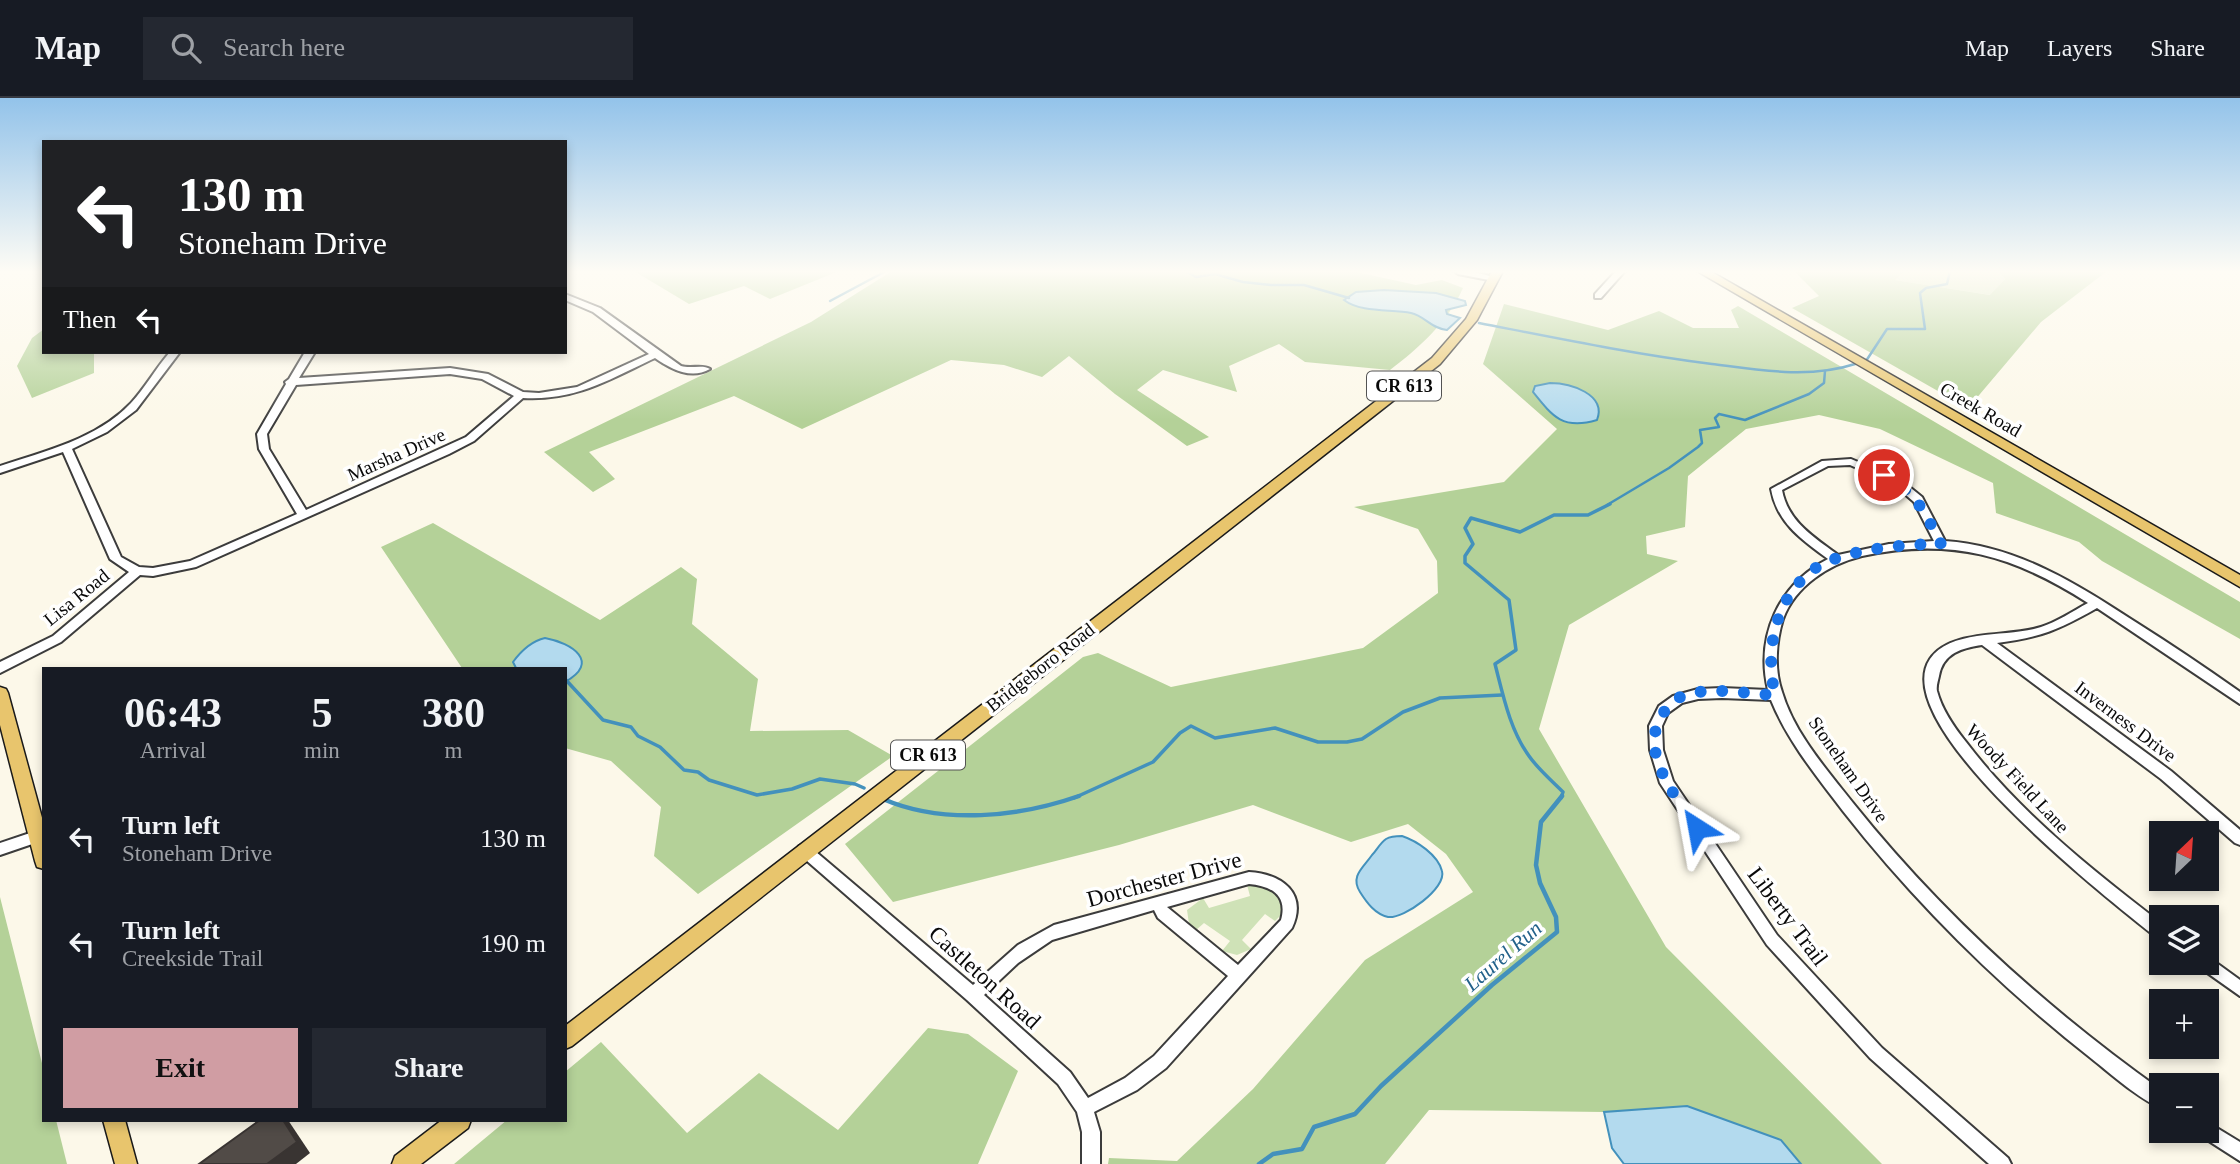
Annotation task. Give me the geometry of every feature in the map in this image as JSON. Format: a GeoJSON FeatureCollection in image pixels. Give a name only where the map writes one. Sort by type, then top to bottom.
{"type":"FeatureCollection","features":[{"type":"Feature","properties":{"kind":"main road","name":"Bridgeboro Road"},"geometry":{"type":"LineString","coordinates":[[567,1037],[804,850],[1436,361],[1470,321]]}},
{"type":"Feature","properties":{"kind":"main road","name":"Creek Road"},"geometry":{"type":"LineString","coordinates":[[1788,321],[2240,582]]}},
{"type":"Feature","properties":{"kind":"main road"},"geometry":{"type":"LineString","coordinates":[[0,693],[42,855]]}},
{"type":"Feature","properties":{"kind":"main road"},"geometry":{"type":"LineString","coordinates":[[115,1122],[126,1164]]}},
{"type":"Feature","properties":{"kind":"main road"},"geometry":{"type":"LineString","coordinates":[[403,1164],[457,1122]]}},
{"type":"Feature","properties":{"kind":"street"},"geometry":{"type":"LineString","coordinates":[[614,321],[680,369],[705,369]]}},
{"type":"Feature","properties":{"kind":"street"},"geometry":{"type":"LineString","coordinates":[[0,470],[66,447],[93,435],[120,418],[134,405],[173,354]]}},
{"type":"Feature","properties":{"kind":"street"},"geometry":{"type":"LineString","coordinates":[[303,515],[264,449],[262,434],[309,354]]}},
{"type":"Feature","properties":{"kind":"street"},"geometry":{"type":"LineString","coordinates":[[290,382],[450,371],[485,376],[521,395],[551,395],[579,390],[658,354]]}},
{"type":"Feature","properties":{"kind":"street","name":"Marsha Drive"},"geometry":{"type":"LineString","coordinates":[[137,571],[153,572],[192,564],[470,439],[521,395]]}},
{"type":"Feature","properties":{"kind":"street"},"geometry":{"type":"LineString","coordinates":[[66,447],[116,559],[137,571]]}},
{"type":"Feature","properties":{"kind":"street"},"geometry":{"type":"LineString","coordinates":[[1837,560],[1788,521],[1777,502],[1776,489],[1826,463],[1851,462],[1897,482],[1918,500],[1941,544]]}},
{"type":"Feature","properties":{"kind":"street","name":"Stoneham Drive"},"geometry":{"type":"LineString","coordinates":[[2149,1092],[2104,1060],[1971,946],[1875,842],[1810,757],[1775,695],[1770,673],[1770,653],[1782,606],[1811,571],[1837,560],[1905,544],[1941,544],[1990,552],[2023,563],[2097,603],[2240,699]]}},
{"type":"Feature","properties":{"kind":"street","name":"Lisa Road"},"geometry":{"type":"LineString","coordinates":[[0,668],[57,639],[137,571]]}},
{"type":"Feature","properties":{"kind":"street","name":"Woody Field Lane"},"geometry":{"type":"LineString","coordinates":[[2097,603],[2044,631],[1985,640],[1947,651],[1933,664],[1929,684],[1935,708],[1950,732],[2020,811],[2067,857],[2149,922]]}},
{"type":"Feature","properties":{"kind":"street","name":"Inverness Drive"},"geometry":{"type":"LineString","coordinates":[[1985,640],[2166,775],[2240,839]]}},
{"type":"Feature","properties":{"kind":"street","name":"Liberty Trail"},"geometry":{"type":"LineString","coordinates":[[1775,695],[1718,692],[1690,694],[1672,701],[1660,718],[1653,735],[1656,755],[1667,783],[1772,940],[1876,1054],[2002,1164]]}},
{"type":"Feature","properties":{"kind":"street"},"geometry":{"type":"LineString","coordinates":[[0,849],[36,837]]}},
{"type":"Feature","properties":{"kind":"street","name":"Castleton Road"},"geometry":{"type":"LineString","coordinates":[[804,850],[973,995],[1064,1078],[1085,1108],[1091,1132],[1091,1164]]}},
{"type":"Feature","properties":{"kind":"street","name":"Dorchester Drive"},"geometry":{"type":"LineString","coordinates":[[973,995],[1015,955],[1045,935],[1250,878],[1266,880],[1283,890],[1290,903],[1290,916],[1240,976],[1148,1073],[1085,1108]]}},
{"type":"Feature","properties":{"kind":"street"},"geometry":{"type":"LineString","coordinates":[[1159,905],[1163,913],[1240,976]]}},
{"type":"Feature","properties":{"kind":"street"},"geometry":{"type":"LineString","coordinates":[[2219,973],[2240,989]]}},
{"type":"Feature","properties":{"kind":"street"},"geometry":{"type":"LineString","coordinates":[[2219,1138],[2240,1152]]}},
{"type":"Feature","properties":{"kind":"green space"},"geometry":{"type":"Polygon","coordinates":[[[1442,321],[1412,353],[1390,370],[1305,362],[1279,344],[1229,366],[1237,392],[1163,370],[1137,390],[1209,437],[1187,446],[1115,394],[1069,356],[1042,377],[1004,365],[951,360],[802,429],[734,396],[589,452],[615,479],[593,492],[544,452],[811,322],[1442,321]]]}},
{"type":"Feature","properties":{"kind":"green space"},"geometry":{"type":"Polygon","coordinates":[[[1498,321],[1571,321],[1608,330],[1633,321],[1678,321],[1693,328],[1739,328],[1736,321],[1763,321],[2240,602],[2240,639],[2102,561],[2079,542],[1996,513],[1993,483],[1880,429],[1819,415],[1746,429],[1688,476],[1685,527],[1646,536],[1647,554],[1678,561],[1569,625],[1539,729],[1666,947],[1882,1164],[1801,1164],[1781,1140],[1687,1106],[1604,1112],[1429,1110],[1385,1164],[1108,1164],[1109,1158],[1177,1161],[1253,1089],[1365,960],[1473,892],[1446,854],[1408,824],[1351,842],[1253,805],[1119,845],[893,902],[845,844],[1083,657],[1098,653],[1171,687],[1363,648],[1438,593],[1437,561],[1418,529],[1354,507],[1504,482],[1557,429],[1483,364],[1498,321]]]}},
{"type":"Feature","properties":{"kind":"green space"},"geometry":{"type":"Polygon","coordinates":[[[1814,321],[2043,321],[1969,407],[1814,321]]]}},
{"type":"Feature","properties":{"kind":"green space"},"geometry":{"type":"Polygon","coordinates":[[[42,330],[42,354],[94,354],[94,373],[32,398],[17,366],[32,338],[42,330]]]}},
{"type":"Feature","properties":{"kind":"green space"},"geometry":{"type":"Polygon","coordinates":[[[433,523],[600,620],[681,567],[697,579],[692,624],[758,679],[750,731],[848,730],[893,756],[698,894],[654,856],[661,807],[611,761],[567,749],[567,667],[461,667],[381,547],[433,523]]]}},
{"type":"Feature","properties":{"kind":"green space"},"geometry":{"type":"Polygon","coordinates":[[[1247,885],[1258,885],[1275,894],[1281,903],[1281,915],[1275,921],[1265,914],[1242,940],[1251,949],[1237,955],[1222,951],[1230,941],[1204,923],[1195,931],[1189,924],[1187,910],[1203,898],[1209,908],[1250,896],[1247,885]]]}},
{"type":"Feature","properties":{"kind":"green space"},"geometry":{"type":"Polygon","coordinates":[[[0,897],[42,1063],[42,1122],[56,1122],[67,1164],[0,1164],[0,897]]]}},
{"type":"Feature","properties":{"kind":"green space"},"geometry":{"type":"Polygon","coordinates":[[[928,1028],[968,1034],[1018,1071],[978,1164],[454,1164],[505,1122],[567,1122],[567,1070],[601,1042],[687,1133],[759,1073],[838,1130],[928,1028]]]}},
{"type":"Feature","properties":{"kind":"water"},"geometry":{"type":"Polygon","coordinates":[[[1426,321],[1457,321],[1447,330],[1426,321]]]}},
{"type":"Feature","properties":{"kind":"water"},"geometry":{"type":"Polygon","coordinates":[[[1550,383],[1576,388],[1592,397],[1599,411],[1597,420],[1585,423],[1567,422],[1553,414],[1533,392],[1535,386],[1550,383]]]}},
{"type":"Feature","properties":{"kind":"water"},"geometry":{"type":"Polygon","coordinates":[[[545,638],[565,644],[579,654],[582,661],[576,675],[567,681],[567,667],[516,667],[513,662],[536,641],[545,638]]]}},
{"type":"Feature","properties":{"kind":"water"},"geometry":{"type":"Polygon","coordinates":[[[1402,836],[1432,854],[1440,865],[1442,878],[1431,894],[1413,908],[1395,916],[1383,916],[1366,900],[1356,881],[1362,868],[1384,841],[1402,836]]]}},
{"type":"Feature","properties":{"kind":"water"},"geometry":{"type":"Polygon","coordinates":[[[1687,1106],[1781,1140],[1801,1164],[1624,1164],[1612,1148],[1604,1112],[1687,1106]]]}},
{"type":"Feature","properties":{"kind":"building"},"geometry":{"type":"Polygon","coordinates":[[[257,1122],[284,1122],[297,1142],[267,1164],[199,1164],[257,1122]]]}},
{"type":"Feature","properties":{"kind":"waterway","name":"Laurel Run"},"geometry":{"type":"LineString","coordinates":[[1866,361],[1887,329],[1925,329],[1924,321]]}},
{"type":"Feature","properties":{"kind":"waterway"},"geometry":{"type":"LineString","coordinates":[[1479,323],[1624,351],[1748,369],[1802,372],[1838,369],[1855,364]]}},
{"type":"Feature","properties":{"kind":"waterway","name":"Laurel Run"},"geometry":{"type":"LineString","coordinates":[[1607,505],[1669,468],[1698,447],[1702,443],[1700,430],[1719,427],[1715,418],[1719,414],[1745,420],[1809,394],[1824,383],[1825,371]]}},
{"type":"Feature","properties":{"kind":"waterway","name":"Laurel Run"},"geometry":{"type":"LineString","coordinates":[[1561,797],[1563,792],[1522,746],[1512,724],[1495,664],[1516,650],[1509,600],[1465,563],[1465,556],[1473,544],[1465,528],[1471,518],[1520,532],[1554,515],[1588,515],[1610,504]]}},
{"type":"Feature","properties":{"kind":"waterway"},"geometry":{"type":"LineString","coordinates":[[567,681],[603,720],[631,727],[638,736],[660,747],[684,770],[698,772],[709,780],[757,795],[792,789],[820,779],[855,784],[864,788]]}},
{"type":"Feature","properties":{"kind":"waterway"},"geometry":{"type":"LineString","coordinates":[[1077,797],[1153,762],[1180,733],[1191,726],[1215,738],[1275,728],[1318,742],[1347,742],[1362,739],[1403,712],[1440,698],[1502,695]]}},
{"type":"Feature","properties":{"kind":"waterway"},"geometry":{"type":"LineString","coordinates":[[883,799],[930,812],[981,815],[1032,809],[1077,797]]}},
{"type":"Feature","properties":{"kind":"waterway","name":"Laurel Run"},"geometry":{"type":"LineString","coordinates":[[1259,1164],[1273,1154],[1302,1149],[1314,1127],[1355,1114],[1381,1086],[1492,985],[1557,932],[1556,917],[1540,883],[1536,865],[1541,822],[1561,797]]}},
{"type":"Feature","properties":{"kind":"route"},"geometry":{"type":"LineString","coordinates":[[1697,828],[1667,783],[1656,755],[1653,735],[1660,718],[1672,701],[1690,694],[1718,692],[1775,695],[1770,673],[1770,653],[1782,606],[1811,571],[1868,551],[1905,544],[1941,544],[1918,500],[1884,475]]}}]}
